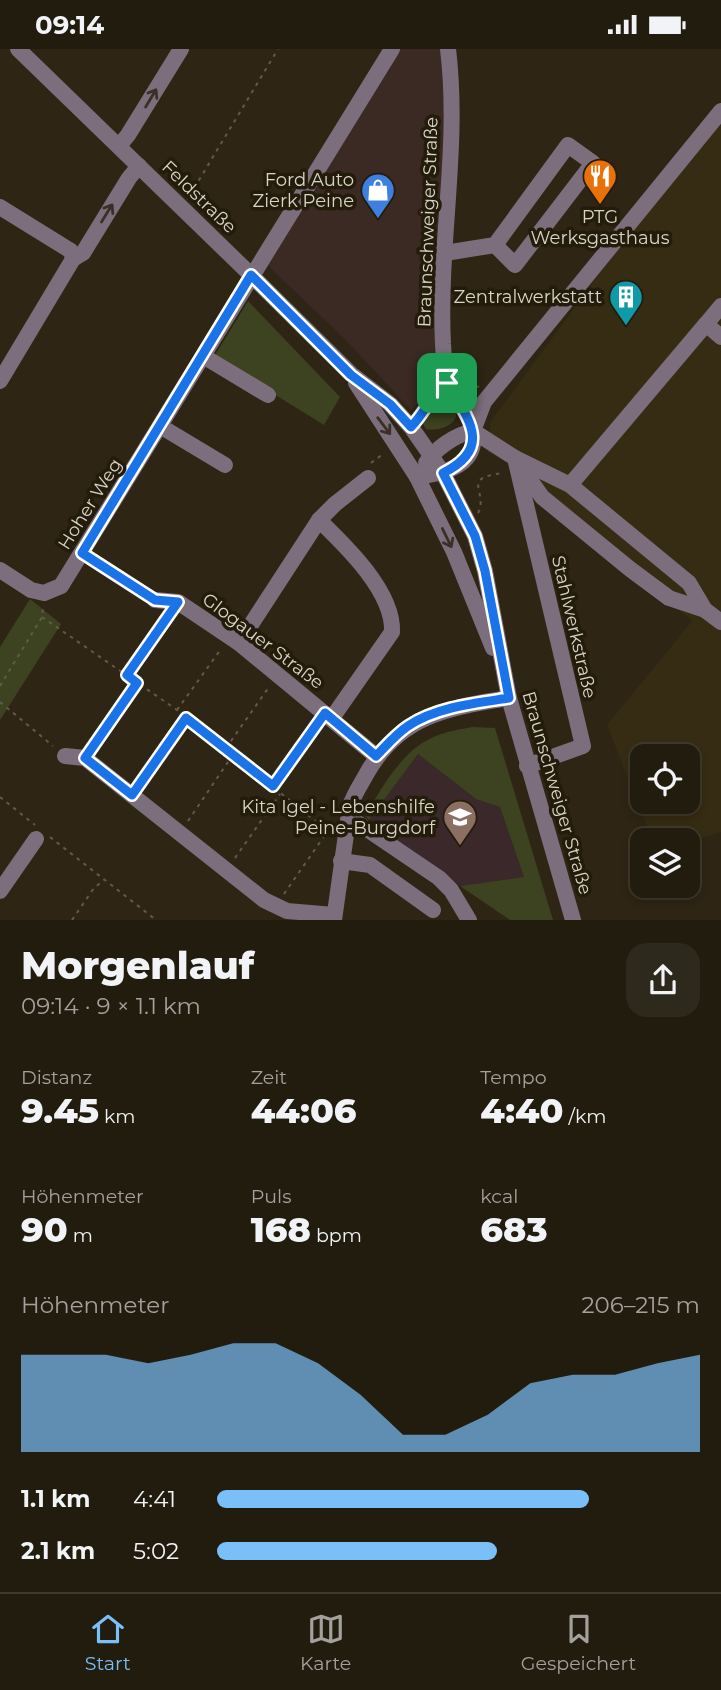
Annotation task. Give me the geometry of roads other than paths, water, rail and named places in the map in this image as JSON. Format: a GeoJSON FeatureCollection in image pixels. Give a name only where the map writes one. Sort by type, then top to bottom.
{"type":"FeatureCollection","features":[{"type":"Feature","properties":{"kind":"street","name":"Feldstraße"},"geometry":{"type":"LineString","coordinates":[[18,49],[351,375],[390,404],[432,455]]}},
{"type":"Feature","properties":{"kind":"street"},"geometry":{"type":"LineString","coordinates":[[119,146],[181,49]]}},
{"type":"Feature","properties":{"kind":"street","name":"Hoher Weg"},"geometry":{"type":"LineString","coordinates":[[0,571],[31,590],[44,593],[61,586],[391,49]]}},
{"type":"Feature","properties":{"kind":"street","name":"Braunschweiger Straße"},"geometry":{"type":"LineString","coordinates":[[448,49],[451,129],[443,342],[447,383],[460,401],[473,432]]}},
{"type":"Feature","properties":{"kind":"street"},"geometry":{"type":"LineString","coordinates":[[417,477],[443,473],[466,458],[473,445],[473,432],[484,402],[721,111]]}},
{"type":"Feature","properties":{"kind":"street"},"geometry":{"type":"LineString","coordinates":[[445,253],[495,245],[568,145],[593,163],[515,265],[495,245]]}},
{"type":"Feature","properties":{"kind":"street"},"geometry":{"type":"LineString","coordinates":[[0,381],[73,259],[83,253],[139,166]]}},
{"type":"Feature","properties":{"kind":"street"},"geometry":{"type":"LineString","coordinates":[[0,207],[71,251],[73,259]]}},
{"type":"Feature","properties":{"kind":"street"},"geometry":{"type":"LineString","coordinates":[[570,485],[721,306]]}},
{"type":"Feature","properties":{"kind":"street"},"geometry":{"type":"LineString","coordinates":[[706,324],[721,337]]}},
{"type":"Feature","properties":{"kind":"street"},"geometry":{"type":"LineString","coordinates":[[203,356],[268,395]]}},
{"type":"Feature","properties":{"kind":"street","name":"Feldstraße"},"geometry":{"type":"LineString","coordinates":[[351,375],[417,477]]}},
{"type":"Feature","properties":{"kind":"street"},"geometry":{"type":"LineString","coordinates":[[160,426],[225,465]]}},
{"type":"Feature","properties":{"kind":"street"},"geometry":{"type":"LineString","coordinates":[[417,477],[432,455],[460,434],[473,432],[516,465],[542,497],[630,569],[669,598],[705,610],[721,622]]}},
{"type":"Feature","properties":{"kind":"street","name":"Braunschweiger Straße"},"geometry":{"type":"LineString","coordinates":[[432,455],[458,500],[478,548],[494,608],[509,698],[573,920]]}},
{"type":"Feature","properties":{"kind":"street"},"geometry":{"type":"LineString","coordinates":[[516,465],[570,485],[689,583],[705,610]]}},
{"type":"Feature","properties":{"kind":"street","name":"Stahlwerkstraße"},"geometry":{"type":"LineString","coordinates":[[516,465],[583,747],[527,766]]}},
{"type":"Feature","properties":{"kind":"street","name":"Braunschweiger Straße"},"geometry":{"type":"LineString","coordinates":[[417,477],[454,552],[504,677]]}},
{"type":"Feature","properties":{"kind":"street"},"geometry":{"type":"LineString","coordinates":[[234,640],[318,520],[368,478]]}},
{"type":"Feature","properties":{"kind":"street"},"geometry":{"type":"LineString","coordinates":[[318,520],[361,561],[393,617],[392,632],[328,716]]}},
{"type":"Feature","properties":{"kind":"street","name":"Glogauer Straße"},"geometry":{"type":"LineString","coordinates":[[155,600],[178,602],[234,640],[376,756]]}},
{"type":"Feature","properties":{"kind":"street"},"geometry":{"type":"LineString","coordinates":[[65,756],[85,758],[264,900],[287,911],[334,918],[341,861],[354,795],[376,756],[400,732],[422,719],[450,709],[509,698]]}},
{"type":"Feature","properties":{"kind":"street"},"geometry":{"type":"LineString","coordinates":[[349,817],[439,878],[451,890],[466,913],[481,920]]}},
{"type":"Feature","properties":{"kind":"street"},"geometry":{"type":"LineString","coordinates":[[0,891],[36,839]]}},
{"type":"Feature","properties":{"kind":"street"},"geometry":{"type":"LineString","coordinates":[[341,861],[370,865],[435,915]]}},
{"type":"Feature","properties":{"kind":"place","name":"PTG Werksgasthaus"},"geometry":{"type":"Point","coordinates":[600,206]}},
{"type":"Feature","properties":{"kind":"place","name":"Ford Auto Zierk Peine"},"geometry":{"type":"Point","coordinates":[378,220]}},
{"type":"Feature","properties":{"kind":"place","name":"Zentralwerkstatt"},"geometry":{"type":"Point","coordinates":[626,327]}},
{"type":"Feature","properties":{"kind":"place","name":"Kita Igel - Lebenshilfe Peine-Burgdorf"},"geometry":{"type":"Point","coordinates":[460,847]}}]}
